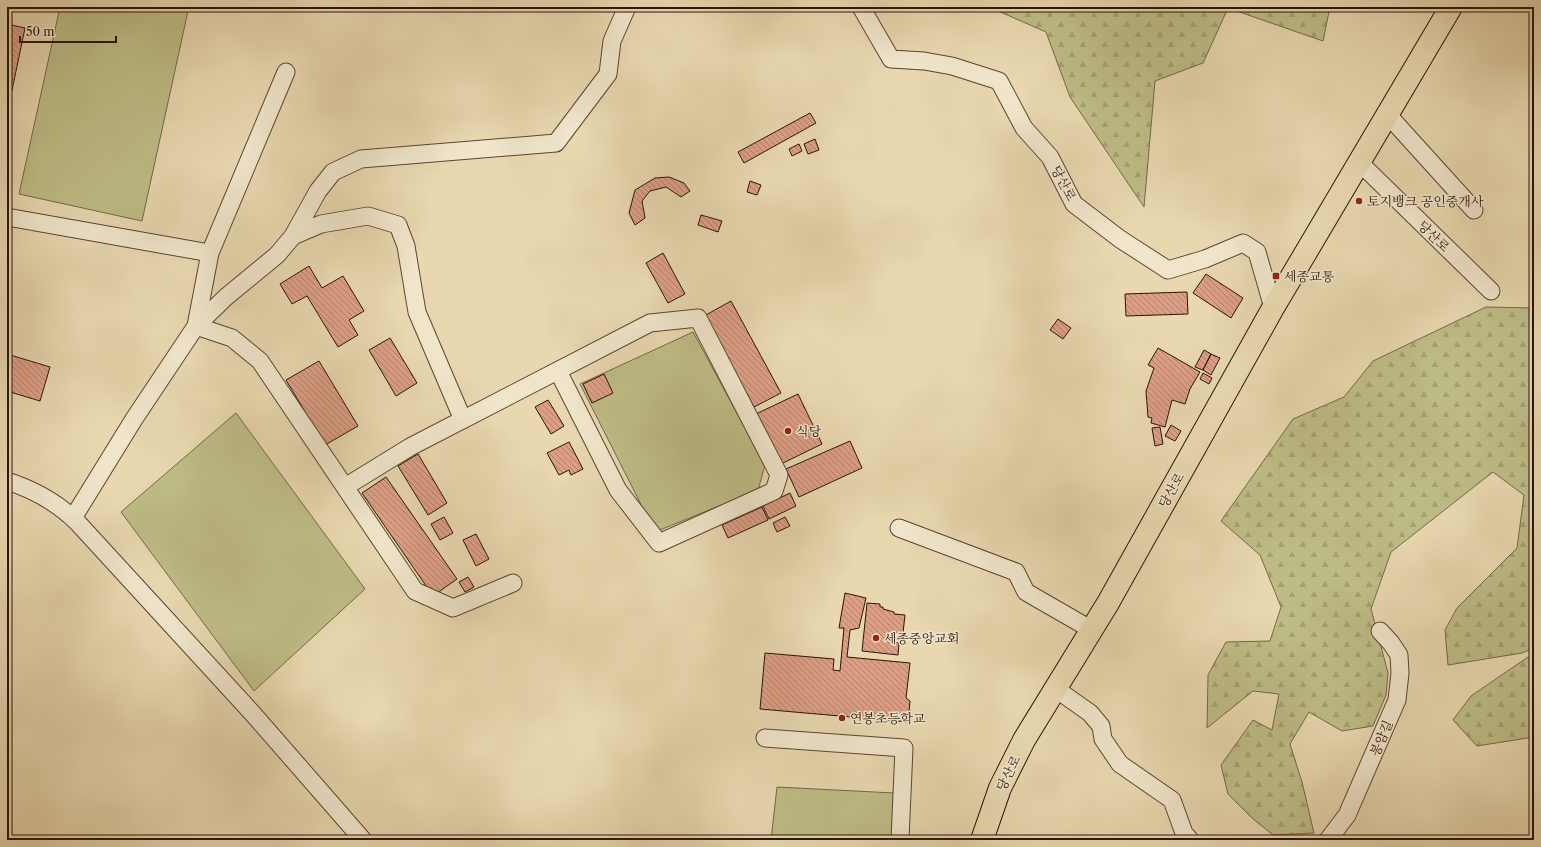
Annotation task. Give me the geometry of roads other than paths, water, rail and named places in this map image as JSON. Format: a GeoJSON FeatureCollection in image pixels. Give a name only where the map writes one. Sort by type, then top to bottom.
{"type":"FeatureCollection","features":[{"type":"Feature","properties":{"kind":"main road","name":"당산로"},"geometry":{"type":"LineString","coordinates":[[982,840],[1000,788],[1024,740],[1092,630],[1273,308],[1451,7]]}},
{"type":"Feature","properties":{"kind":"street"},"geometry":{"type":"LineString","coordinates":[[73,518],[134,419],[196,326],[226,296],[277,255],[293,236],[318,191],[333,172],[361,159],[556,143],[608,74],[612,41],[627,7]]}},
{"type":"Feature","properties":{"kind":"street","name":"당산로"},"geometry":{"type":"LineString","coordinates":[[861,7],[891,59],[924,61],[952,66],[999,81],[1024,128],[1050,157],[1074,204],[1120,239],[1168,270],[1205,259],[1243,243],[1257,252],[1273,308]]}},
{"type":"Feature","properties":{"kind":"street"},"geometry":{"type":"LineString","coordinates":[[196,326],[210,253],[286,72]]}},
{"type":"Feature","properties":{"kind":"street"},"geometry":{"type":"LineString","coordinates":[[1388,115],[1474,210]]}},
{"type":"Feature","properties":{"kind":"street","name":"당산로"},"geometry":{"type":"LineString","coordinates":[[1360,163],[1491,292]]}},
{"type":"Feature","properties":{"kind":"street"},"geometry":{"type":"LineString","coordinates":[[293,236],[321,224],[368,216],[398,225],[406,246],[417,312],[463,420]]}},
{"type":"Feature","properties":{"kind":"street"},"geometry":{"type":"LineString","coordinates":[[7,217],[210,253]]}},
{"type":"Feature","properties":{"kind":"street"},"geometry":{"type":"LineString","coordinates":[[345,487],[410,447],[650,323],[698,318],[779,475],[774,492],[658,543],[618,490],[558,371]]}},
{"type":"Feature","properties":{"kind":"street"},"geometry":{"type":"LineString","coordinates":[[196,326],[232,338],[260,361],[415,591],[453,608],[513,583]]}},
{"type":"Feature","properties":{"kind":"street"},"geometry":{"type":"LineString","coordinates":[[7,481],[25,486],[59,505],[73,518],[254,715],[363,840]]}},
{"type":"Feature","properties":{"kind":"street"},"geometry":{"type":"LineString","coordinates":[[899,528],[1016,572],[1026,592],[1092,630]]}},
{"type":"Feature","properties":{"kind":"street","name":"봉암길"},"geometry":{"type":"LineString","coordinates":[[1328,840],[1347,815],[1397,700],[1400,673],[1398,655],[1392,643],[1380,631]]}},
{"type":"Feature","properties":{"kind":"street"},"geometry":{"type":"LineString","coordinates":[[1056,689],[1090,713],[1101,726],[1103,739],[1120,764],[1172,800],[1184,833],[1190,840]]}},
{"type":"Feature","properties":{"kind":"street"},"geometry":{"type":"LineString","coordinates":[[765,738],[904,748],[900,840]]}},
{"type":"Feature","properties":{"kind":"place","name":"토지뱅크 공인중개사"},"geometry":{"type":"Point","coordinates":[1359,201]}},
{"type":"Feature","properties":{"kind":"place","name":"세종교통"},"geometry":{"type":"Point","coordinates":[1276,276]}},
{"type":"Feature","properties":{"kind":"place","name":"식당"},"geometry":{"type":"Point","coordinates":[788,431]}},
{"type":"Feature","properties":{"kind":"place","name":"세종중앙교회"},"geometry":{"type":"Point","coordinates":[876,638]}},
{"type":"Feature","properties":{"kind":"place","name":"연봉초등학교"},"geometry":{"type":"Point","coordinates":[842,718]}}]}
